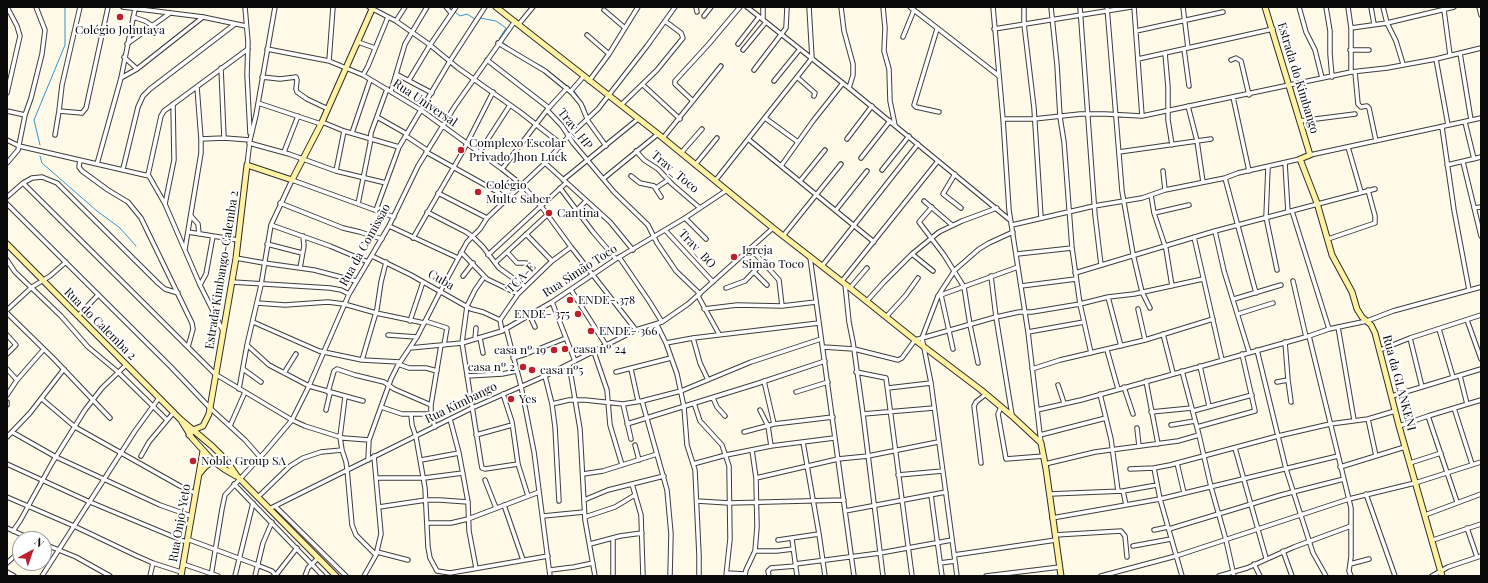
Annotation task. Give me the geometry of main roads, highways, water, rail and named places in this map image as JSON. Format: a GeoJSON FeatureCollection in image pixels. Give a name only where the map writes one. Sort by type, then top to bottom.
{"type":"FeatureCollection","features":[{"type":"Feature","properties":{"kind":"waterway"},"geometry":{"type":"LineString","coordinates":[[40,145],[34,120],[65,45],[65,7]]}},
{"type":"Feature","properties":{"kind":"waterway"},"geometry":{"type":"LineString","coordinates":[[449,7],[452,10]]}},
{"type":"Feature","properties":{"kind":"waterway"},"geometry":{"type":"LineString","coordinates":[[455,12],[460,16],[467,14],[475,19]]}},
{"type":"Feature","properties":{"kind":"waterway"},"geometry":{"type":"LineString","coordinates":[[480,18],[496,21],[506,28],[499,39],[500,40]]}},
{"type":"Feature","properties":{"kind":"waterway"},"geometry":{"type":"LineString","coordinates":[[502,42],[509,47]]}},
{"type":"Feature","properties":{"kind":"waterway"},"geometry":{"type":"LineString","coordinates":[[537,64],[575,92],[585,107],[588,116]]}},
{"type":"Feature","properties":{"kind":"waterway"},"geometry":{"type":"LineString","coordinates":[[595,128],[606,142]]}},
{"type":"Feature","properties":{"kind":"waterway"},"geometry":{"type":"LineString","coordinates":[[40,156],[42,163],[97,211],[120,228],[136,246]]}},
{"type":"Feature","properties":{"kind":"place","name":"Colégio Johutaya"},"geometry":{"type":"Point","coordinates":[120,17]}},
{"type":"Feature","properties":{"kind":"place","name":"Complexo Escolar Privado Jhon Luck"},"geometry":{"type":"Point","coordinates":[461,150]}},
{"type":"Feature","properties":{"kind":"place","name":"Colégio Multe Saber"},"geometry":{"type":"Point","coordinates":[478,192]}},
{"type":"Feature","properties":{"kind":"place","name":"Cantina"},"geometry":{"type":"Point","coordinates":[549,213]}},
{"type":"Feature","properties":{"kind":"place","name":"Igreja Simão Toco"},"geometry":{"type":"Point","coordinates":[734,257]}},
{"type":"Feature","properties":{"kind":"place","name":"ENDE- 378"},"geometry":{"type":"Point","coordinates":[570,300]}},
{"type":"Feature","properties":{"kind":"place","name":"ENDE- 375"},"geometry":{"type":"Point","coordinates":[578,314]}},
{"type":"Feature","properties":{"kind":"place","name":"ENDE- 366"},"geometry":{"type":"Point","coordinates":[591,331]}},
{"type":"Feature","properties":{"kind":"place","name":"casa nº 24"},"geometry":{"type":"Point","coordinates":[565,349]}},
{"type":"Feature","properties":{"kind":"place","name":"casa nº 19"},"geometry":{"type":"Point","coordinates":[554,350]}},
{"type":"Feature","properties":{"kind":"place","name":"casa nº 2"},"geometry":{"type":"Point","coordinates":[523,367]}},
{"type":"Feature","properties":{"kind":"place","name":"casa nº5"},"geometry":{"type":"Point","coordinates":[532,370]}},
{"type":"Feature","properties":{"kind":"place","name":"Yes"},"geometry":{"type":"Point","coordinates":[511,399]}},
{"type":"Feature","properties":{"kind":"place","name":"Noble Group SA"},"geometry":{"type":"Point","coordinates":[193,461]}}]}
